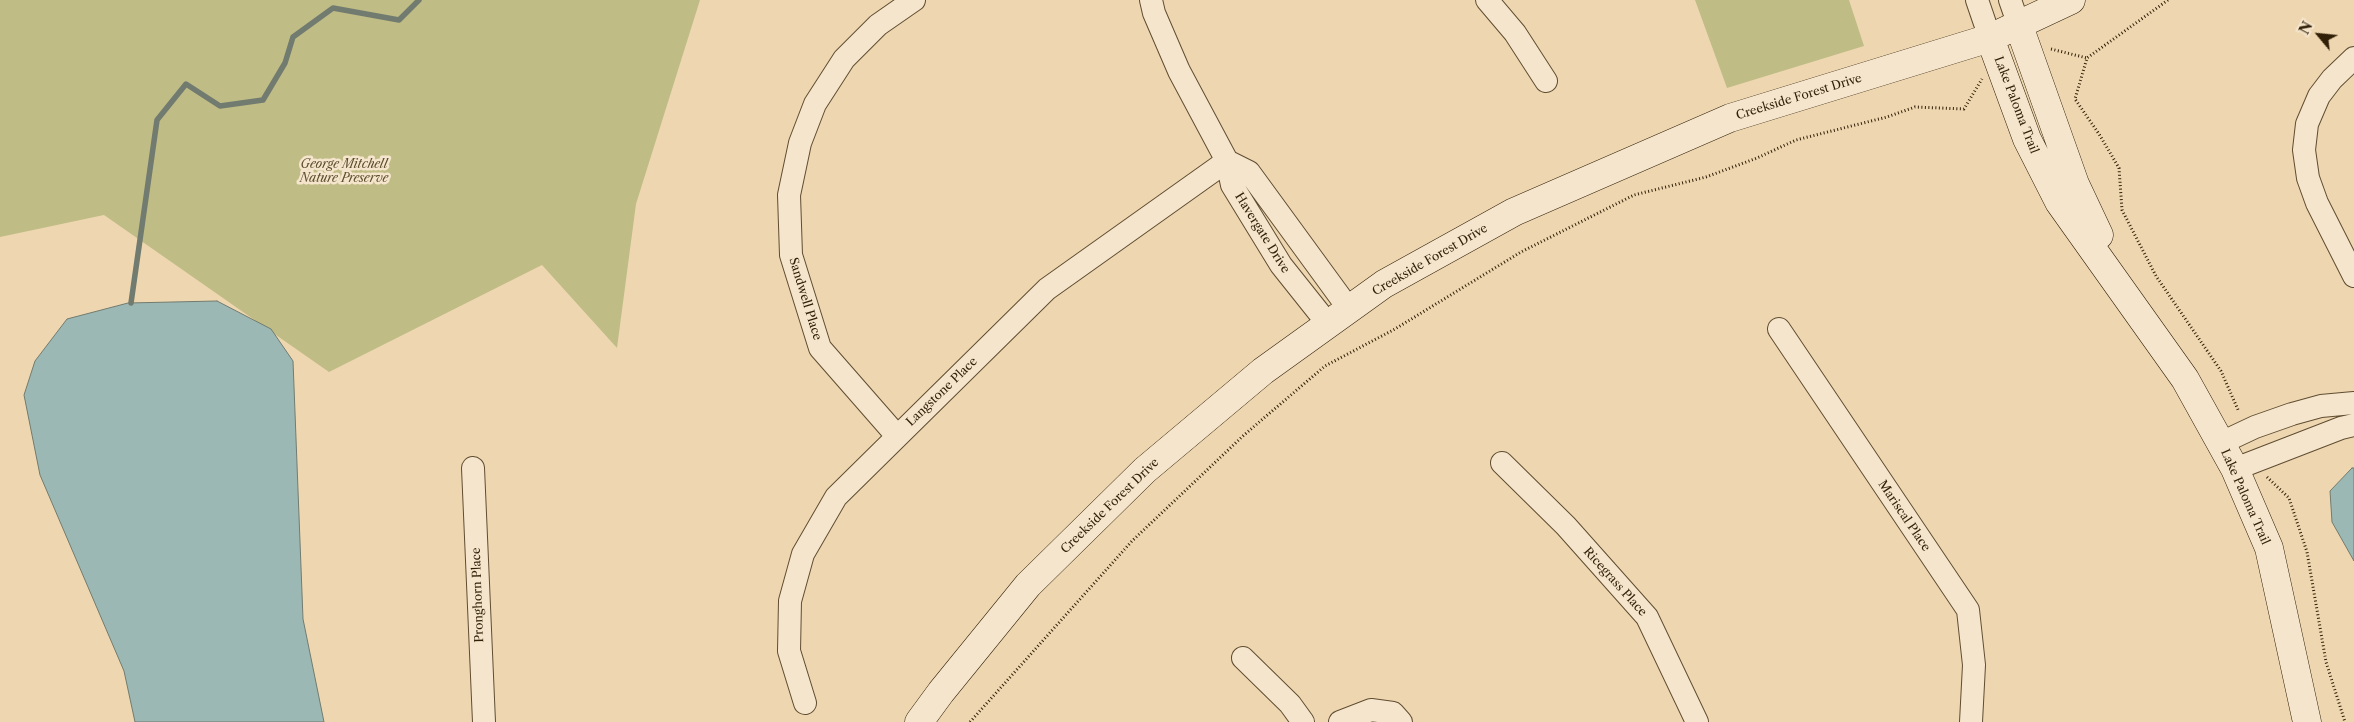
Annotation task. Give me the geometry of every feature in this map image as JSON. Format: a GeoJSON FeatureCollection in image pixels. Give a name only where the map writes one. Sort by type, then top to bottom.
{"type":"FeatureCollection","features":[{"type":"Feature","properties":{"kind":"main road","name":"Creekside Forest Drive"},"geometry":{"type":"LineString","coordinates":[[919,722],[940,692],[1028,585],[1138,476],[1263,371],[1384,284],[1514,212],[1730,118],[1990,38],[2071,0]]}},
{"type":"Feature","properties":{"kind":"main road","name":"Lake Paloma Trail"},"geometry":{"type":"LineString","coordinates":[[2019,26],[2075,184],[2127,296]]}},
{"type":"Feature","properties":{"kind":"main road","name":"Lake Paloma Trail"},"geometry":{"type":"LineString","coordinates":[[1990,38],[2028,139],[2059,202],[2186,379],[2221,444],[2247,465],[2269,548],[2306,722]]}},
{"type":"Feature","properties":{"kind":"street","name":"Sandwell Place"},"geometry":{"type":"LineString","coordinates":[[897,436],[820,348],[791,255],[790,195],[800,143],[814,104],[844,59],[878,25],[914,0]]}},
{"type":"Feature","properties":{"kind":"street","name":"Havergate Drive"},"geometry":{"type":"LineString","coordinates":[[1151,0],[1154,12],[1179,71],[1227,160],[1232,185],[1281,266],[1328,324]]}},
{"type":"Feature","properties":{"kind":"street"},"geometry":{"type":"LineString","coordinates":[[1487,0],[1515,33],[1546,81]]}},
{"type":"Feature","properties":{"kind":"street"},"geometry":{"type":"LineString","coordinates":[[1976,0],[1990,38]]}},
{"type":"Feature","properties":{"kind":"street"},"geometry":{"type":"LineString","coordinates":[[2010,0],[2019,26]]}},
{"type":"Feature","properties":{"kind":"street"},"geometry":{"type":"LineString","coordinates":[[2354,58],[2332,79],[2319,96],[2307,124],[2304,150],[2308,178],[2316,203],[2354,276]]}},
{"type":"Feature","properties":{"kind":"street","name":"Langstone Place"},"geometry":{"type":"LineString","coordinates":[[805,703],[788,651],[790,601],[804,554],[836,498],[1046,289],[1227,160]]}},
{"type":"Feature","properties":{"kind":"street","name":"Havergate Drive"},"geometry":{"type":"LineString","coordinates":[[1227,160],[1249,172],[1350,309]]}},
{"type":"Feature","properties":{"kind":"street","name":"Mariscal Place"},"geometry":{"type":"LineString","coordinates":[[1778,329],[1968,610],[1974,664],[1971,722]]}},
{"type":"Feature","properties":{"kind":"street"},"geometry":{"type":"LineString","coordinates":[[2221,444],[2292,414],[2321,406],[2354,402]]}},
{"type":"Feature","properties":{"kind":"street"},"geometry":{"type":"LineString","coordinates":[[2247,465],[2341,428],[2354,426]]}},
{"type":"Feature","properties":{"kind":"street","name":"Ricegrass Place"},"geometry":{"type":"LineString","coordinates":[[1502,463],[1566,526],[1647,617],[1697,722]]}},
{"type":"Feature","properties":{"kind":"street","name":"Pronghorn Place"},"geometry":{"type":"LineString","coordinates":[[473,468],[484,722]]}},
{"type":"Feature","properties":{"kind":"street"},"geometry":{"type":"LineString","coordinates":[[1243,658],[1290,704],[1303,722]]}},
{"type":"Feature","properties":{"kind":"street"},"geometry":{"type":"LineString","coordinates":[[1340,722],[1372,710],[1393,713],[1401,722]]}},
{"type":"Feature","properties":{"kind":"path"},"geometry":{"type":"LineString","coordinates":[[2168,0],[2087,58],[2075,99],[2100,134],[2118,168],[2122,210],[2156,276],[2221,372],[2248,431]]}},
{"type":"Feature","properties":{"kind":"path"},"geometry":{"type":"LineString","coordinates":[[2028,52],[2043,47],[2087,58]]}},
{"type":"Feature","properties":{"kind":"path"},"geometry":{"type":"LineString","coordinates":[[970,722],[1132,541],[1244,435],[1325,366],[1395,330],[1521,252],[1634,195],[1706,177],[1757,158],[1796,140],[1887,117],[1916,107],[1964,108],[1986,71],[2000,64]]}},
{"type":"Feature","properties":{"kind":"path"},"geometry":{"type":"LineString","coordinates":[[2247,465],[2263,473],[2289,498],[2307,552],[2326,662],[2345,722]]}},
{"type":"Feature","properties":{"kind":"green space","name":"George Mitchell Nature Preserve"},"geometry":{"type":"Polygon","coordinates":[[[0,0],[700,0],[636,204],[617,348],[542,265],[329,372],[104,215],[0,237],[0,0]]]}},
{"type":"Feature","properties":{"kind":"green space"},"geometry":{"type":"Polygon","coordinates":[[[1695,0],[1849,0],[1864,46],[1727,88],[1695,0]]]}},
{"type":"Feature","properties":{"kind":"water"},"geometry":{"type":"Polygon","coordinates":[[[217,301],[271,329],[293,361],[303,619],[324,722],[135,722],[124,671],[40,475],[24,395],[35,361],[67,319],[128,303],[217,301]]]}},
{"type":"Feature","properties":{"kind":"water"},"geometry":{"type":"Polygon","coordinates":[[[2354,468],[2354,561],[2332,522],[2330,491],[2354,468]]]}},
{"type":"Feature","properties":{"kind":"waterway"},"geometry":{"type":"LineString","coordinates":[[131,303],[157,120],[186,84],[220,106],[263,100],[285,63],[293,37],[333,8],[399,20],[419,0]]}}]}
